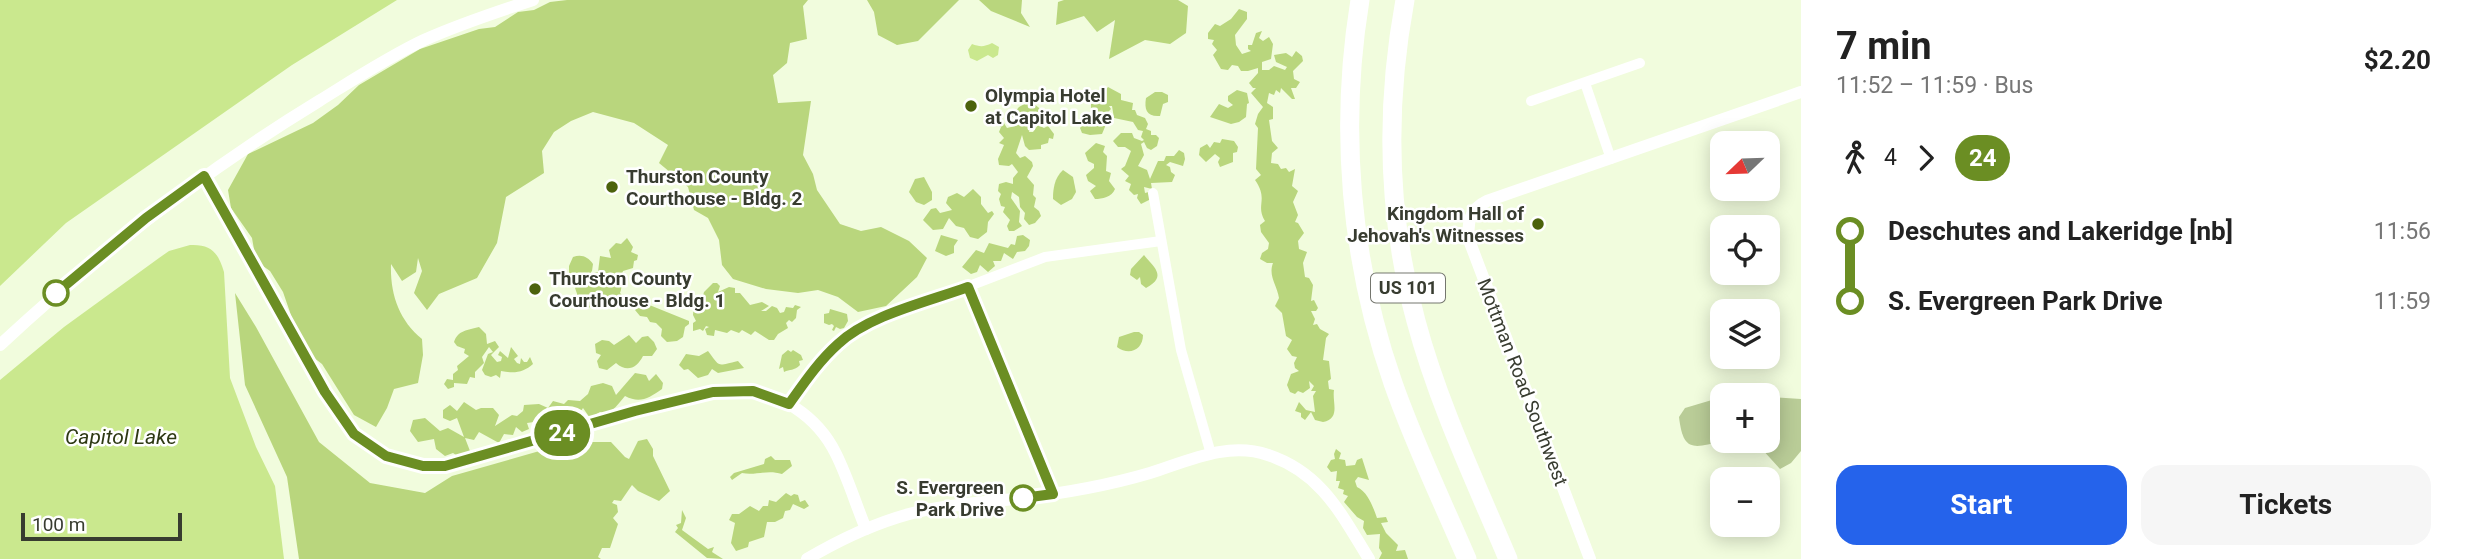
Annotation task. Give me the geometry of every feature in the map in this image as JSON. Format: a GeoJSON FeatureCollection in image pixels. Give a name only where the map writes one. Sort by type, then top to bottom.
{"type":"FeatureCollection","features":[{"type":"Feature","properties":{"kind":"highway","name":"US 101"},"geometry":{"type":"LineString","coordinates":[[1360,0],[1350,79],[1349,136],[1352,199],[1365,280],[1393,383],[1467,559]]}},
{"type":"Feature","properties":{"kind":"highway","name":"US 101"},"geometry":{"type":"LineString","coordinates":[[1405,0],[1393,76],[1391,117],[1391,158],[1398,240],[1409,295],[1428,361],[1508,559]]}},
{"type":"Feature","properties":{"kind":"street"},"geometry":{"type":"LineString","coordinates":[[0,345],[94,260],[204,176],[263,135],[401,52],[463,23],[533,0]]}},
{"type":"Feature","properties":{"kind":"street"},"geometry":{"type":"LineString","coordinates":[[1531,101],[1640,63]]}},
{"type":"Feature","properties":{"kind":"street"},"geometry":{"type":"LineString","coordinates":[[1585,83],[1611,159],[1801,92]]}},
{"type":"Feature","properties":{"kind":"street","name":"Mottman Road Southwest"},"geometry":{"type":"LineString","coordinates":[[1590,559],[1469,240],[1469,221],[1472,212],[1479,205],[1611,159]]}},
{"type":"Feature","properties":{"kind":"street"},"geometry":{"type":"LineString","coordinates":[[204,176],[340,416],[354,434],[386,456],[423,466],[445,466],[635,411],[713,392],[753,391],[789,404],[804,414],[825,437],[836,454],[866,529]]}},
{"type":"Feature","properties":{"kind":"street"},"geometry":{"type":"LineString","coordinates":[[1153,193],[1181,350],[1211,454]]}},
{"type":"Feature","properties":{"kind":"street"},"geometry":{"type":"LineString","coordinates":[[789,404],[810,374],[838,344],[853,333],[895,314],[1045,257],[1161,241]]}},
{"type":"Feature","properties":{"kind":"street"},"geometry":{"type":"LineString","coordinates":[[968,287],[1053,494]]}},
{"type":"Feature","properties":{"kind":"street"},"geometry":{"type":"LineString","coordinates":[[807,559],[837,541],[908,514],[1053,494],[1147,474],[1227,450],[1248,450],[1266,454],[1299,469],[1318,483],[1339,510],[1369,559]]}},
{"type":"Feature","properties":{"kind":"shaded area"},"geometry":{"type":"Polygon","coordinates":[[[808,0],[803,6],[807,39],[790,43],[787,63],[773,75],[778,103],[811,101],[803,155],[813,174],[817,190],[840,224],[861,231],[881,227],[909,241],[927,258],[917,277],[886,306],[858,312],[838,297],[818,290],[798,293],[766,289],[733,279],[722,265],[719,240],[708,218],[694,210],[688,187],[659,163],[668,145],[634,123],[593,112],[554,132],[542,151],[544,173],[506,197],[497,243],[477,278],[439,294],[427,310],[414,293],[422,271],[418,258],[416,272],[402,281],[391,264],[394,296],[407,323],[422,339],[423,355],[418,383],[394,389],[376,427],[354,415],[322,364],[309,354],[283,292],[270,271],[256,261],[252,238],[231,208],[228,190],[248,154],[313,123],[359,85],[420,49],[479,29],[495,27],[518,12],[534,10],[550,2],[808,0]]]}},
{"type":"Feature","properties":{"kind":"shaded area"},"geometry":{"type":"Polygon","coordinates":[[[867,0],[959,0],[918,41],[897,45],[878,35],[874,12],[867,0]]]}},
{"type":"Feature","properties":{"kind":"shaded area"},"geometry":{"type":"Polygon","coordinates":[[[979,0],[1022,0],[1021,13],[1030,27],[991,11],[979,0]]]}},
{"type":"Feature","properties":{"kind":"shaded area"},"geometry":{"type":"Polygon","coordinates":[[[1178,0],[1188,6],[1186,33],[1170,44],[1145,40],[1109,59],[1115,20],[1097,32],[1084,16],[1056,25],[1058,2],[1178,0]]]}},
{"type":"Feature","properties":{"kind":"shaded area"},"geometry":{"type":"Polygon","coordinates":[[[1239,9],[1247,12],[1247,19],[1235,35],[1236,45],[1242,54],[1251,51],[1248,45],[1252,45],[1256,33],[1262,31],[1259,38],[1263,41],[1269,37],[1273,44],[1271,59],[1262,62],[1262,70],[1269,70],[1274,66],[1285,70],[1287,67],[1276,62],[1274,55],[1286,53],[1292,57],[1296,51],[1302,56],[1303,61],[1293,71],[1294,79],[1300,82],[1296,88],[1291,88],[1295,99],[1281,88],[1280,93],[1276,90],[1274,95],[1269,93],[1267,103],[1273,107],[1273,119],[1269,120],[1272,141],[1278,148],[1272,153],[1271,163],[1278,164],[1281,169],[1286,168],[1289,172],[1295,169],[1292,186],[1298,191],[1293,202],[1298,215],[1295,222],[1304,233],[1298,241],[1299,249],[1307,252],[1303,263],[1305,277],[1309,278],[1313,285],[1311,301],[1314,300],[1318,308],[1311,311],[1315,319],[1313,325],[1317,324],[1329,334],[1323,360],[1329,361],[1329,389],[1334,390],[1335,409],[1332,417],[1323,422],[1315,420],[1311,412],[1305,420],[1301,413],[1295,411],[1299,402],[1306,410],[1315,412],[1313,396],[1316,391],[1311,391],[1314,386],[1309,381],[1310,388],[1303,393],[1290,392],[1287,385],[1291,374],[1299,371],[1294,363],[1297,357],[1292,356],[1287,349],[1292,340],[1286,336],[1282,313],[1275,306],[1279,298],[1272,276],[1273,263],[1260,259],[1269,243],[1261,232],[1260,225],[1265,221],[1261,211],[1261,193],[1255,180],[1261,175],[1256,169],[1258,128],[1255,124],[1263,107],[1251,93],[1256,88],[1249,83],[1258,73],[1258,68],[1241,71],[1238,66],[1232,65],[1228,70],[1221,69],[1213,55],[1217,50],[1212,44],[1214,40],[1208,39],[1208,33],[1215,24],[1220,26],[1231,19],[1239,9]]]}},
{"type":"Feature","properties":{"kind":"shaded area"},"geometry":{"type":"Polygon","coordinates":[[[1108,87],[1121,94],[1121,100],[1133,103],[1132,110],[1145,118],[1148,124],[1146,129],[1159,138],[1157,146],[1151,150],[1144,142],[1141,144],[1144,155],[1138,166],[1147,170],[1150,179],[1158,161],[1164,161],[1166,156],[1174,156],[1179,150],[1184,153],[1183,166],[1170,162],[1166,165],[1175,175],[1172,182],[1151,183],[1152,189],[1144,187],[1145,193],[1149,192],[1151,199],[1141,204],[1137,198],[1138,194],[1134,195],[1129,190],[1131,184],[1125,181],[1129,176],[1121,169],[1131,151],[1118,147],[1113,141],[1121,133],[1132,133],[1134,138],[1142,141],[1143,131],[1138,130],[1133,122],[1114,118],[1112,106],[1109,106],[1111,109],[1105,115],[1100,113],[1095,117],[1091,112],[1094,99],[1100,97],[1108,87]]]}},
{"type":"Feature","properties":{"kind":"shaded area"},"geometry":{"type":"Polygon","coordinates":[[[1237,90],[1247,93],[1249,103],[1246,117],[1231,124],[1210,117],[1219,104],[1228,108],[1233,105],[1228,101],[1228,96],[1237,90]]]}},
{"type":"Feature","properties":{"kind":"shaded area"},"geometry":{"type":"Polygon","coordinates":[[[1155,92],[1168,95],[1168,102],[1163,104],[1160,116],[1149,114],[1146,109],[1146,98],[1155,92]]]}},
{"type":"Feature","properties":{"kind":"shaded area"},"geometry":{"type":"Polygon","coordinates":[[[1028,102],[1044,112],[1040,113],[1042,121],[1031,125],[1029,132],[1033,132],[1038,125],[1044,128],[1048,126],[1054,134],[1053,139],[1049,138],[1048,143],[1041,145],[1041,149],[1029,150],[1022,135],[1016,153],[1020,158],[1025,156],[1032,162],[1033,166],[1027,177],[1034,185],[1034,207],[1041,216],[1029,225],[1024,219],[1025,213],[1020,207],[1019,197],[1012,192],[1011,198],[1020,211],[1019,222],[1022,226],[1009,231],[1007,226],[1010,220],[1003,212],[1005,207],[1001,206],[999,184],[1013,184],[1013,178],[1018,172],[1012,164],[999,165],[998,159],[1004,145],[999,143],[1004,138],[999,132],[1001,127],[997,125],[1002,120],[1007,128],[1015,126],[1015,118],[1011,116],[1028,102]]]}},
{"type":"Feature","properties":{"kind":"shaded area"},"geometry":{"type":"Polygon","coordinates":[[[1103,117],[1107,122],[1102,134],[1082,133],[1080,128],[1084,124],[1089,121],[1097,123],[1098,118],[1103,117]]]}},
{"type":"Feature","properties":{"kind":"shaded area"},"geometry":{"type":"Polygon","coordinates":[[[1222,139],[1234,141],[1238,147],[1237,152],[1233,153],[1233,162],[1220,167],[1220,158],[1215,154],[1206,162],[1199,155],[1200,148],[1207,144],[1210,148],[1214,142],[1220,143],[1222,139]]]}},
{"type":"Feature","properties":{"kind":"shaded area"},"geometry":{"type":"Polygon","coordinates":[[[1096,143],[1105,146],[1103,152],[1107,156],[1106,171],[1111,173],[1109,181],[1115,189],[1109,196],[1095,199],[1090,191],[1096,186],[1088,181],[1086,175],[1094,168],[1094,164],[1088,161],[1085,153],[1096,143]]]}},
{"type":"Feature","properties":{"kind":"shaded area"},"geometry":{"type":"Polygon","coordinates":[[[1063,170],[1073,177],[1076,192],[1072,199],[1061,205],[1053,199],[1053,195],[1056,180],[1063,170]]]}},
{"type":"Feature","properties":{"kind":"shaded area"},"geometry":{"type":"Polygon","coordinates":[[[924,177],[932,192],[932,200],[924,205],[916,202],[909,192],[915,179],[924,177]]]}},
{"type":"Feature","properties":{"kind":"shaded area"},"geometry":{"type":"Polygon","coordinates":[[[973,189],[981,197],[981,204],[988,213],[992,211],[994,214],[988,222],[987,232],[978,239],[970,237],[964,228],[956,226],[949,218],[943,229],[933,230],[923,220],[931,209],[936,208],[940,213],[952,210],[946,203],[948,197],[957,193],[964,197],[973,189]]]}},
{"type":"Feature","properties":{"kind":"shaded area"},"geometry":{"type":"Polygon","coordinates":[[[941,235],[958,240],[954,253],[946,256],[935,251],[941,235]]]}},
{"type":"Feature","properties":{"kind":"shaded area"},"geometry":{"type":"Polygon","coordinates":[[[1023,235],[1030,240],[1029,246],[1025,251],[1017,252],[1013,259],[1004,253],[1001,261],[993,261],[995,266],[988,272],[980,265],[977,272],[971,274],[962,267],[976,250],[984,253],[989,243],[1008,248],[1011,244],[1015,245],[1017,236],[1023,235]]]}},
{"type":"Feature","properties":{"kind":"shaded area"},"geometry":{"type":"Polygon","coordinates":[[[627,238],[633,247],[631,252],[638,255],[633,268],[623,271],[622,274],[620,293],[626,299],[625,304],[620,308],[612,306],[603,297],[599,303],[588,308],[581,305],[575,288],[580,279],[569,274],[573,257],[582,256],[593,264],[592,271],[586,278],[588,285],[600,286],[591,277],[598,272],[600,256],[611,258],[609,250],[627,238]]]}},
{"type":"Feature","properties":{"kind":"shaded area"},"geometry":{"type":"Polygon","coordinates":[[[1144,255],[1158,275],[1153,284],[1146,288],[1141,284],[1140,277],[1137,280],[1130,275],[1131,269],[1144,255]]]}},
{"type":"Feature","properties":{"kind":"shaded area"},"geometry":{"type":"Polygon","coordinates":[[[713,283],[720,286],[718,292],[729,287],[735,288],[735,293],[740,293],[750,305],[762,302],[769,306],[761,311],[772,306],[780,313],[784,312],[786,307],[801,307],[797,310],[796,318],[786,323],[788,328],[774,340],[769,340],[755,331],[751,335],[742,330],[739,333],[731,330],[727,333],[715,330],[714,336],[707,335],[705,329],[709,327],[706,326],[703,331],[693,331],[693,323],[696,321],[693,315],[694,305],[702,300],[704,292],[713,283]]]}},
{"type":"Feature","properties":{"kind":"shaded area"},"geometry":{"type":"Polygon","coordinates":[[[235,293],[319,442],[370,483],[425,493],[452,476],[571,442],[611,442],[629,459],[638,441],[647,439],[670,491],[659,501],[638,491],[632,485],[621,501],[614,500],[612,503],[617,505],[618,512],[613,518],[618,524],[610,548],[602,548],[598,557],[601,559],[299,559],[287,477],[245,385],[235,293]]]}},
{"type":"Feature","properties":{"kind":"shaded area"},"geometry":{"type":"Polygon","coordinates":[[[642,302],[689,321],[683,337],[667,342],[661,336],[662,329],[656,323],[640,316],[635,310],[642,302]]]}},
{"type":"Feature","properties":{"kind":"shaded area"},"geometry":{"type":"Polygon","coordinates":[[[830,309],[847,314],[848,321],[844,328],[836,327],[834,331],[832,324],[824,323],[824,314],[829,313],[830,309]]]}},
{"type":"Feature","properties":{"kind":"shaded area"},"geometry":{"type":"Polygon","coordinates":[[[479,327],[486,334],[487,344],[495,341],[499,347],[491,355],[497,362],[501,361],[502,357],[498,355],[500,351],[508,358],[511,347],[518,356],[514,359],[517,363],[520,364],[521,358],[527,362],[530,357],[533,364],[519,372],[501,371],[500,378],[496,375],[485,375],[482,370],[488,354],[493,352],[489,347],[482,357],[484,363],[475,372],[475,378],[470,377],[467,384],[454,383],[454,387],[448,389],[444,384],[447,379],[453,380],[457,366],[469,356],[464,353],[465,349],[454,342],[456,338],[464,331],[479,327]]]}},
{"type":"Feature","properties":{"kind":"shaded area"},"geometry":{"type":"Polygon","coordinates":[[[1134,332],[1143,335],[1138,348],[1126,351],[1117,347],[1119,337],[1134,332]]]}},
{"type":"Feature","properties":{"kind":"shaded area"},"geometry":{"type":"Polygon","coordinates":[[[629,335],[636,343],[642,337],[648,336],[657,349],[652,356],[643,356],[638,364],[631,368],[624,368],[616,363],[607,370],[599,368],[597,361],[601,355],[596,353],[595,344],[602,340],[614,345],[629,335]]]}},
{"type":"Feature","properties":{"kind":"shaded area"},"geometry":{"type":"Polygon","coordinates":[[[788,350],[801,355],[803,360],[799,361],[800,365],[796,368],[784,372],[783,367],[779,369],[782,355],[788,350]]]}},
{"type":"Feature","properties":{"kind":"shaded area"},"geometry":{"type":"Polygon","coordinates":[[[708,351],[720,364],[738,361],[744,368],[718,373],[712,369],[708,375],[698,378],[679,365],[686,354],[699,356],[708,351]]]}},
{"type":"Feature","properties":{"kind":"shaded area"},"geometry":{"type":"Polygon","coordinates":[[[635,373],[646,375],[649,381],[656,374],[663,383],[662,389],[644,399],[635,400],[625,396],[611,410],[590,418],[583,408],[579,414],[567,413],[547,418],[547,425],[541,428],[534,422],[527,423],[529,429],[522,432],[516,427],[513,435],[504,434],[499,443],[479,432],[474,440],[465,438],[470,451],[459,457],[453,453],[445,456],[436,449],[434,439],[418,442],[410,431],[413,420],[425,418],[440,431],[448,428],[464,437],[457,418],[450,421],[443,418],[443,410],[450,405],[457,411],[464,402],[476,410],[493,408],[499,415],[495,426],[512,415],[517,416],[523,411],[524,405],[539,404],[548,408],[553,401],[564,404],[568,400],[580,401],[588,394],[591,386],[603,383],[612,386],[616,395],[635,373]]]}},
{"type":"Feature","properties":{"kind":"shaded area"},"geometry":{"type":"Polygon","coordinates":[[[1780,398],[1801,399],[1801,451],[1791,463],[1780,469],[1766,453],[1780,453],[1780,398]]]}},
{"type":"Feature","properties":{"kind":"shaded area"},"geometry":{"type":"Polygon","coordinates":[[[1710,401],[1710,444],[1696,446],[1686,442],[1679,417],[1685,408],[1710,401]]]}},
{"type":"Feature","properties":{"kind":"shaded area"},"geometry":{"type":"Polygon","coordinates":[[[1336,449],[1341,453],[1339,459],[1345,460],[1346,466],[1355,465],[1357,460],[1362,458],[1369,480],[1358,477],[1355,481],[1357,487],[1367,496],[1377,518],[1386,517],[1388,522],[1381,523],[1386,533],[1398,545],[1396,551],[1405,550],[1408,559],[1379,559],[1382,553],[1379,548],[1380,534],[1367,535],[1363,528],[1364,521],[1344,502],[1348,496],[1343,494],[1344,490],[1338,488],[1340,481],[1336,481],[1337,471],[1331,472],[1327,467],[1331,460],[1335,459],[1336,449]]]}},
{"type":"Feature","properties":{"kind":"shaded area"},"geometry":{"type":"Polygon","coordinates":[[[771,456],[775,460],[790,460],[792,466],[782,474],[742,473],[732,480],[730,477],[734,473],[764,464],[765,459],[771,456]]]}},
{"type":"Feature","properties":{"kind":"shaded area"},"geometry":{"type":"Polygon","coordinates":[[[786,493],[791,496],[798,495],[800,502],[805,500],[809,506],[804,509],[793,504],[790,510],[785,511],[783,518],[767,522],[764,537],[749,542],[748,547],[736,551],[731,543],[735,523],[729,520],[732,514],[739,514],[750,506],[759,511],[763,506],[768,506],[769,500],[776,502],[786,493]]]}},
{"type":"Feature","properties":{"kind":"shaded area"},"geometry":{"type":"Polygon","coordinates":[[[682,510],[686,518],[682,530],[708,549],[714,547],[712,552],[723,559],[707,558],[675,532],[678,528],[676,525],[681,523],[682,510]]]}},
{"type":"Feature","properties":{"kind":"water"},"geometry":{"type":"Polygon","coordinates":[[[0,0],[397,0],[292,65],[66,223],[0,286],[0,0]]]}},
{"type":"Feature","properties":{"kind":"water"},"geometry":{"type":"Polygon","coordinates":[[[992,43],[999,47],[998,55],[993,58],[988,55],[977,61],[970,58],[968,50],[972,44],[982,46],[992,43]]]}},
{"type":"Feature","properties":{"kind":"water","name":"Capitol Lake"},"geometry":{"type":"Polygon","coordinates":[[[190,245],[203,246],[213,251],[224,272],[230,378],[256,447],[275,486],[284,559],[0,559],[0,380],[64,327],[159,258],[169,251],[190,245]]]}},
{"type":"Feature","properties":{"kind":"bus line","name":"24"},"geometry":{"type":"LineString","coordinates":[[56,293],[146,218],[204,176],[325,392],[354,434],[386,456],[423,466],[445,466],[635,411],[713,392],[753,391],[789,404],[810,374],[838,344],[853,333],[968,287],[1053,494],[1023,498]]}},
{"type":"Feature","properties":{"kind":"place","name":"Olympia Hotel at Capitol Lake"},"geometry":{"type":"Point","coordinates":[971,106]}},
{"type":"Feature","properties":{"kind":"place","name":"Thurston County Courthouse - Bldg. 2"},"geometry":{"type":"Point","coordinates":[612,187]}},
{"type":"Feature","properties":{"kind":"place","name":"Kingdom Hall of Jehovah's Witnesses"},"geometry":{"type":"Point","coordinates":[1538,224]}},
{"type":"Feature","properties":{"kind":"place","name":"Thurston County Courthouse - Bldg. 1"},"geometry":{"type":"Point","coordinates":[535,289]}},
{"type":"Feature","properties":{"kind":"place","name":"S. Evergreen Park Drive"},"geometry":{"type":"Point","coordinates":[1023,498]}}]}
